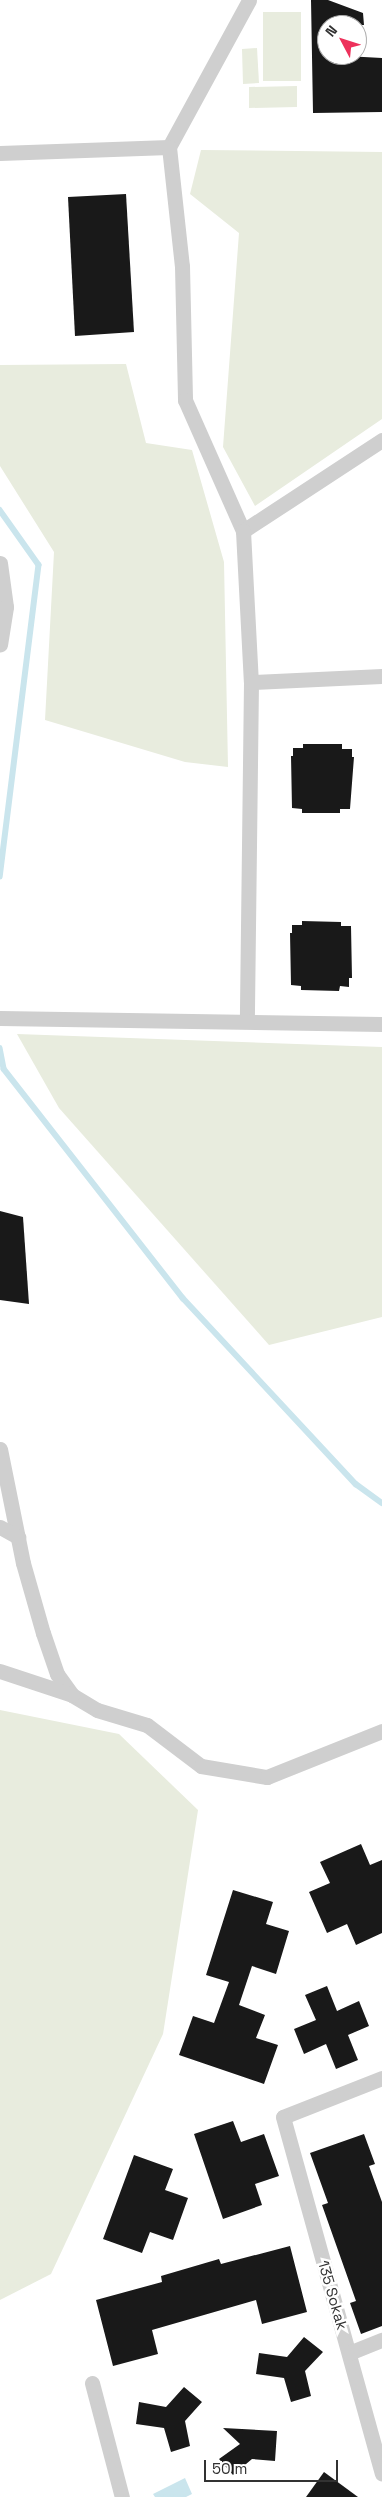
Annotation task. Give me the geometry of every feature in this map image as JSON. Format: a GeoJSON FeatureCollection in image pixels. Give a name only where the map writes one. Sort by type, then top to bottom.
{"type":"FeatureCollection","features":[{"type":"Feature","properties":{"kind":"street"},"geometry":{"type":"LineString","coordinates":[[247,1019],[251,682],[243,531],[185,400],[182,266],[169,147],[249,0]]}},
{"type":"Feature","properties":{"kind":"street"},"geometry":{"type":"LineString","coordinates":[[0,153],[169,147]]}},
{"type":"Feature","properties":{"kind":"street"},"geometry":{"type":"LineString","coordinates":[[243,531],[382,440]]}},
{"type":"Feature","properties":{"kind":"street"},"geometry":{"type":"LineString","coordinates":[[0,563],[5,591],[1,638]]}},
{"type":"Feature","properties":{"kind":"street"},"geometry":{"type":"LineString","coordinates":[[251,682],[382,676]]}},
{"type":"Feature","properties":{"kind":"street"},"geometry":{"type":"LineString","coordinates":[[0,1018],[247,1019],[382,1024]]}},
{"type":"Feature","properties":{"kind":"street"},"geometry":{"type":"LineString","coordinates":[[0,1449],[18,1538],[57,1674],[72,1695]]}},
{"type":"Feature","properties":{"kind":"street"},"geometry":{"type":"LineString","coordinates":[[0,1527],[18,1538]]}},
{"type":"Feature","properties":{"kind":"street"},"geometry":{"type":"LineString","coordinates":[[0,1671],[72,1695],[97,1710],[147,1725],[201,1766],[267,1777],[382,1730]]}},
{"type":"Feature","properties":{"kind":"street","name":"135 Sokak"},"geometry":{"type":"LineString","coordinates":[[382,2078],[283,2116],[382,2474]]}},
{"type":"Feature","properties":{"kind":"street"},"geometry":{"type":"LineString","coordinates":[[350,2353],[382,2340]]}},
{"type":"Feature","properties":{"kind":"street"},"geometry":{"type":"LineString","coordinates":[[92,2382],[122,2497]]}},
{"type":"Feature","properties":{"kind":"shaded area"},"geometry":{"type":"Polygon","coordinates":[[[263,12],[301,12],[301,81],[263,81],[263,12]]]}},
{"type":"Feature","properties":{"kind":"shaded area"},"geometry":{"type":"Polygon","coordinates":[[[257,48],[259,83],[243,84],[242,49],[257,48]]]}},
{"type":"Feature","properties":{"kind":"shaded area"},"geometry":{"type":"Polygon","coordinates":[[[297,86],[297,107],[249,108],[249,87],[297,86]]]}},
{"type":"Feature","properties":{"kind":"shaded area"},"geometry":{"type":"Polygon","coordinates":[[[201,150],[382,152],[382,419],[255,506],[223,447],[239,233],[190,194],[201,150]]]}},
{"type":"Feature","properties":{"kind":"shaded area"},"geometry":{"type":"Polygon","coordinates":[[[126,364],[146,443],[192,450],[224,562],[228,767],[185,762],[45,720],[54,552],[0,466],[0,365],[126,364]]]}},
{"type":"Feature","properties":{"kind":"shaded area"},"geometry":{"type":"Polygon","coordinates":[[[17,1034],[382,1047],[382,1317],[269,1345],[59,1108],[17,1034]]]}},
{"type":"Feature","properties":{"kind":"shaded area"},"geometry":{"type":"Polygon","coordinates":[[[0,1710],[119,1734],[198,1810],[163,2034],[51,2274],[0,2300],[0,1710]]]}},
{"type":"Feature","properties":{"kind":"water"},"geometry":{"type":"Polygon","coordinates":[[[185,2478],[192,2494],[186,2497],[155,2497],[153,2494],[185,2478]]]}},
{"type":"Feature","properties":{"kind":"building"},"geometry":{"type":"Polygon","coordinates":[[[311,0],[328,0],[363,13],[363,15],[317,15],[317,65],[367,65],[367,57],[382,58],[382,112],[313,113],[311,0]]]}},
{"type":"Feature","properties":{"kind":"building"},"geometry":{"type":"Polygon","coordinates":[[[126,194],[134,332],[75,336],[68,197],[126,194]]]}},
{"type":"Feature","properties":{"kind":"building"},"geometry":{"type":"Polygon","coordinates":[[[303,744],[342,744],[342,749],[352,749],[352,757],[354,757],[350,809],[340,809],[340,813],[302,813],[302,809],[292,808],[291,756],[293,756],[293,748],[303,748],[303,744]]]}},
{"type":"Feature","properties":{"kind":"building"},"geometry":{"type":"Polygon","coordinates":[[[302,921],[341,922],[341,926],[351,926],[352,978],[349,978],[349,987],[340,986],[339,991],[301,990],[301,986],[291,985],[290,933],[292,933],[292,925],[302,925],[302,921]]]}},
{"type":"Feature","properties":{"kind":"building"},"geometry":{"type":"Polygon","coordinates":[[[0,1211],[23,1217],[29,1304],[0,1300],[0,1211]]]}},
{"type":"Feature","properties":{"kind":"building"},"geometry":{"type":"Polygon","coordinates":[[[361,1844],[370,1865],[382,1860],[382,1933],[356,1945],[347,1924],[327,1933],[309,1892],[330,1883],[320,1862],[361,1844]]]}},
{"type":"Feature","properties":{"kind":"building"},"geometry":{"type":"Polygon","coordinates":[[[233,1890],[273,1902],[266,1924],[289,1931],[276,1974],[252,1966],[239,2005],[265,2015],[256,2038],[278,2045],[264,2084],[179,2055],[193,2016],[214,2023],[229,1982],[206,1975],[233,1890]]]}},
{"type":"Feature","properties":{"kind":"building"},"geometry":{"type":"Polygon","coordinates":[[[327,1986],[337,2011],[359,2001],[369,2026],[348,2035],[358,2060],[336,2069],[326,2044],[304,2054],[294,2029],[316,2020],[305,1995],[327,1986]]]}},
{"type":"Feature","properties":{"kind":"building"},"geometry":{"type":"Polygon","coordinates":[[[233,2121],[241,2142],[264,2134],[279,2176],[255,2184],[262,2205],[223,2219],[194,2134],[233,2121]]]}},
{"type":"Feature","properties":{"kind":"building"},"geometry":{"type":"Polygon","coordinates":[[[364,2134],[375,2164],[369,2166],[382,2202],[382,2326],[361,2334],[350,2303],[356,2301],[322,2205],[328,2203],[310,2153],[364,2134]]]}},
{"type":"Feature","properties":{"kind":"building"},"geometry":{"type":"Polygon","coordinates":[[[134,2155],[173,2169],[165,2190],[188,2198],[173,2240],[150,2232],[142,2253],[103,2239],[134,2155]]]}},
{"type":"Feature","properties":{"kind":"building"},"geometry":{"type":"Polygon","coordinates":[[[290,2246],[307,2312],[262,2324],[256,2300],[152,2330],[158,2354],[113,2366],[96,2300],[162,2282],[161,2276],[219,2259],[221,2264],[290,2246]]]}},
{"type":"Feature","properties":{"kind":"building"},"geometry":{"type":"Polygon","coordinates":[[[304,2337],[323,2352],[305,2371],[311,2396],[291,2402],[284,2378],[256,2374],[259,2353],[287,2357],[304,2337]]]}},
{"type":"Feature","properties":{"kind":"building"},"geometry":{"type":"Polygon","coordinates":[[[184,2387],[202,2402],[185,2421],[190,2446],[171,2452],[164,2428],[136,2424],[139,2402],[166,2407],[184,2387]]]}},
{"type":"Feature","properties":{"kind":"building"},"geometry":{"type":"Polygon","coordinates":[[[223,2428],[277,2431],[275,2461],[252,2459],[233,2475],[219,2459],[240,2444],[223,2428]]]}},
{"type":"Feature","properties":{"kind":"building"},"geometry":{"type":"Polygon","coordinates":[[[324,2472],[358,2497],[306,2497],[324,2472]]]}},
{"type":"Feature","properties":{"kind":"waterway"},"geometry":{"type":"LineString","coordinates":[[0,510],[39,565],[0,877]]}},
{"type":"Feature","properties":{"kind":"waterway"},"geometry":{"type":"LineString","coordinates":[[0,1048],[4,1069],[183,1298],[356,1484],[382,1503]]}}]}
